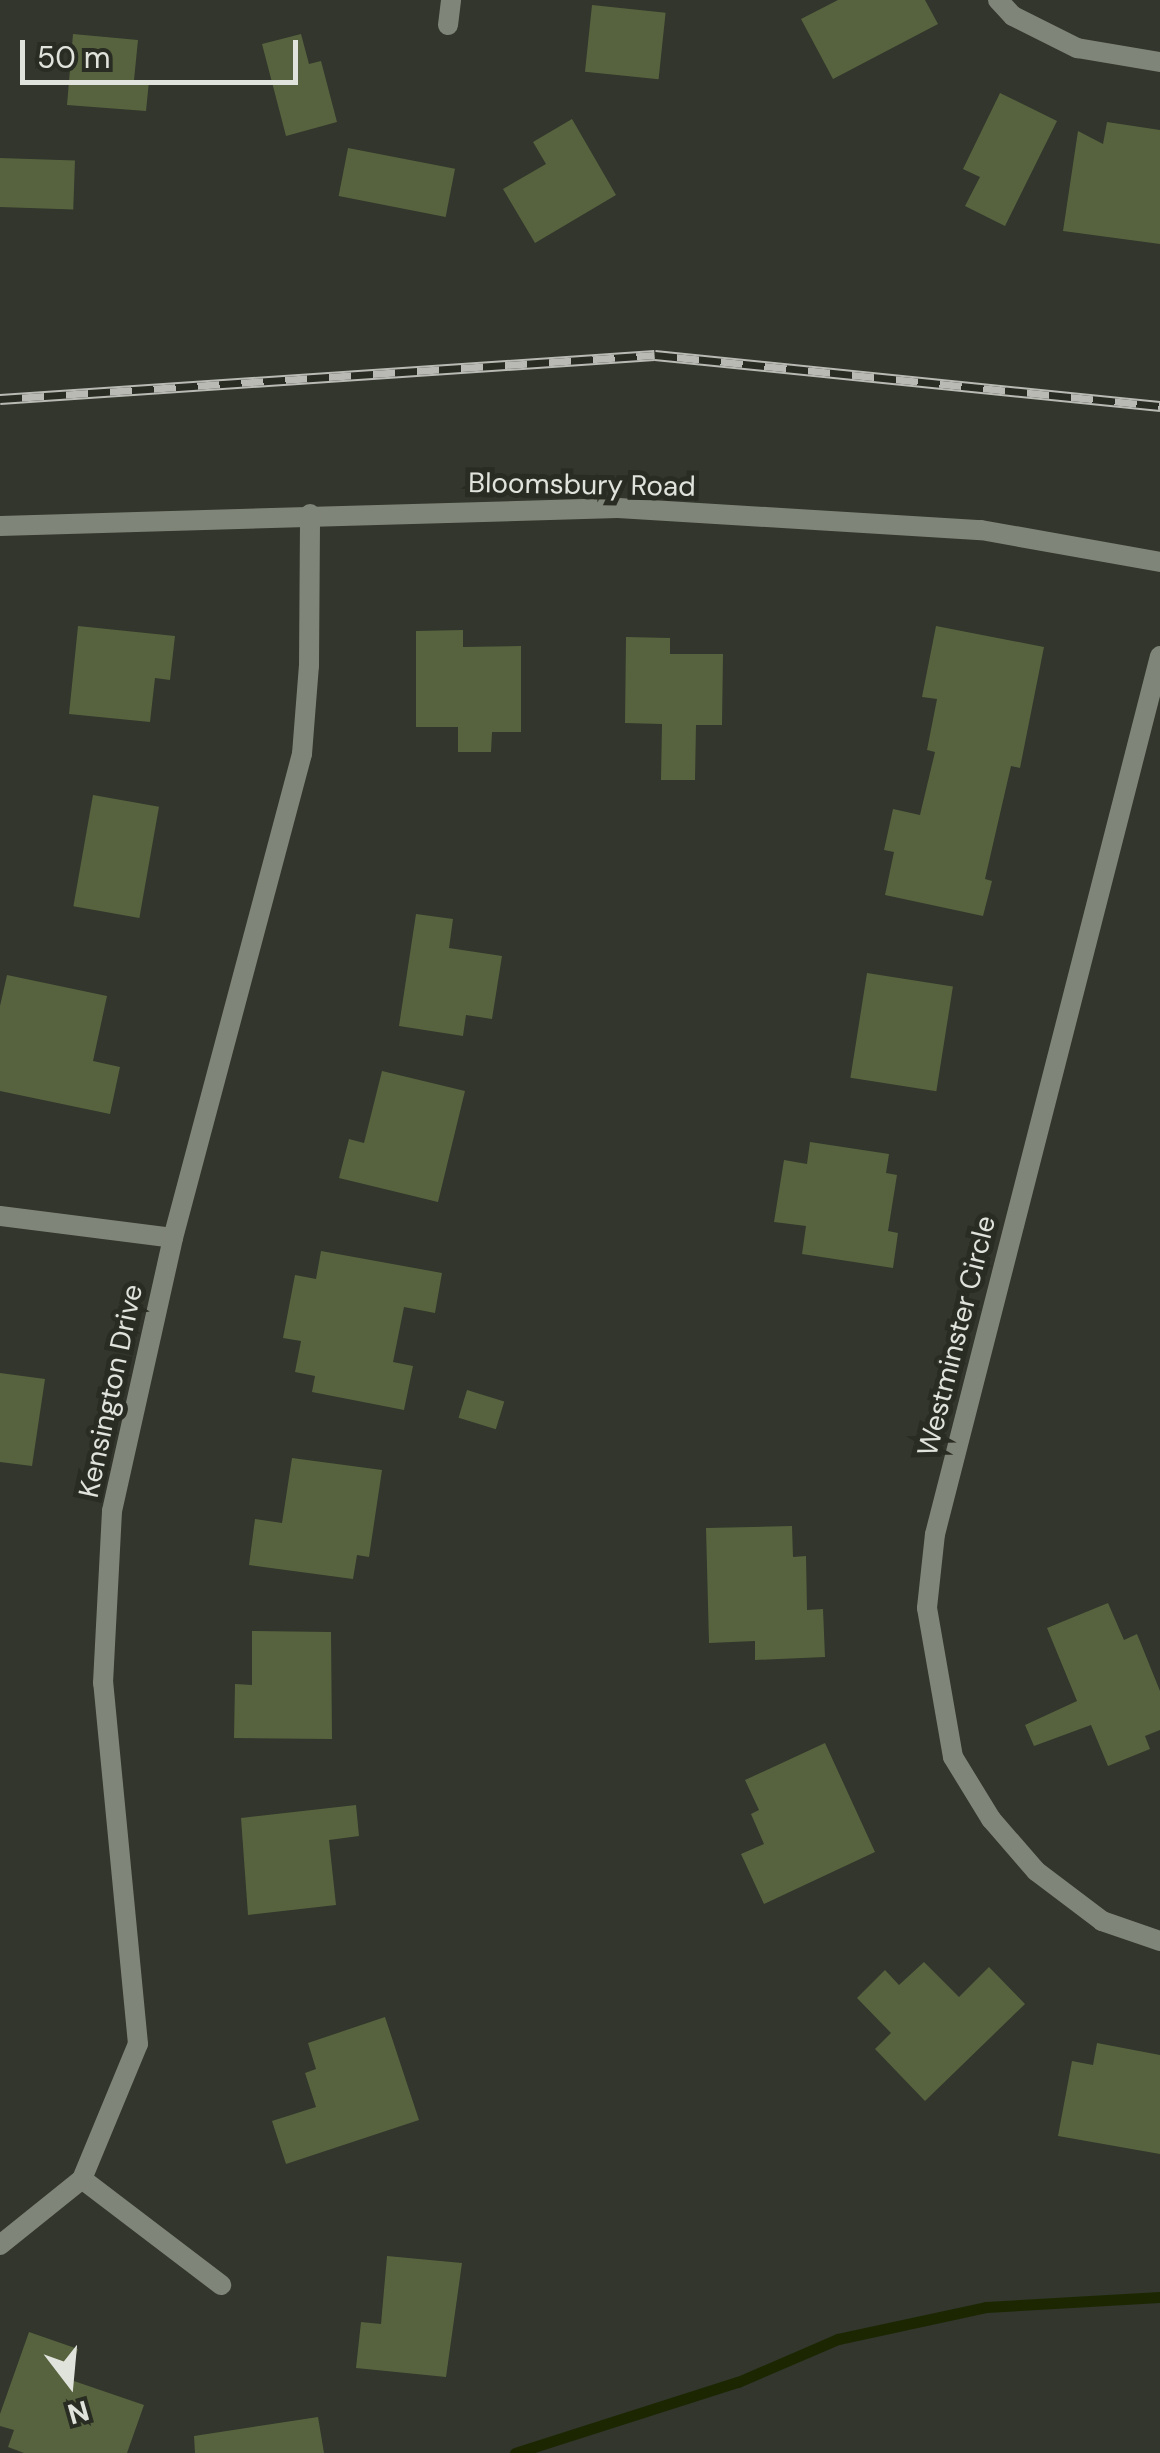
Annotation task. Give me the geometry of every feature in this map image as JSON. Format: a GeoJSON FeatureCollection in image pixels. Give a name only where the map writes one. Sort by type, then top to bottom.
{"type":"FeatureCollection","features":[{"type":"Feature","properties":{"kind":"street"},"geometry":{"type":"LineString","coordinates":[[448,25],[451,0]]}},
{"type":"Feature","properties":{"kind":"street"},"geometry":{"type":"LineString","coordinates":[[998,0],[1013,16],[1077,48],[1160,62]]}},
{"type":"Feature","properties":{"kind":"street","name":"Bloomsbury Road"},"geometry":{"type":"LineString","coordinates":[[0,526],[618,508],[981,530],[1160,562]]}},
{"type":"Feature","properties":{"kind":"street","name":"Kensington Drive"},"geometry":{"type":"LineString","coordinates":[[0,2245],[82,2179],[138,2044],[102,1683],[112,1510],[173,1238],[302,754],[308,666],[310,514]]}},
{"type":"Feature","properties":{"kind":"street","name":"Westminster Circle"},"geometry":{"type":"LineString","coordinates":[[1160,656],[935,1534],[926,1608],[953,1757],[990,1818],[1036,1872],[1102,1921],[1160,1942]]}},
{"type":"Feature","properties":{"kind":"street"},"geometry":{"type":"LineString","coordinates":[[0,1216],[173,1238]]}},
{"type":"Feature","properties":{"kind":"street"},"geometry":{"type":"LineString","coordinates":[[82,2179],[222,2284]]}},
{"type":"Feature","properties":{"kind":"building"},"geometry":{"type":"Polygon","coordinates":[[[838,0],[925,0],[938,24],[833,79],[801,19],[838,0]]]}},
{"type":"Feature","properties":{"kind":"building"},"geometry":{"type":"Polygon","coordinates":[[[592,5],[666,13],[659,79],[585,72],[592,5]]]}},
{"type":"Feature","properties":{"kind":"building"},"geometry":{"type":"Polygon","coordinates":[[[73,34],[138,40],[134,80],[149,81],[146,111],[67,105],[73,34]]]}},
{"type":"Feature","properties":{"kind":"building"},"geometry":{"type":"Polygon","coordinates":[[[301,34],[309,64],[321,61],[337,122],[286,136],[262,44],[301,34]]]}},
{"type":"Feature","properties":{"kind":"building"},"geometry":{"type":"Polygon","coordinates":[[[1000,93],[1057,121],[1005,226],[965,206],[980,177],[963,169],[1000,93]]]}},
{"type":"Feature","properties":{"kind":"building"},"geometry":{"type":"Polygon","coordinates":[[[572,119],[616,195],[535,243],[503,189],[546,164],[533,142],[572,119]]]}},
{"type":"Feature","properties":{"kind":"building"},"geometry":{"type":"Polygon","coordinates":[[[1107,122],[1160,130],[1160,244],[1063,231],[1078,131],[1103,144],[1107,122]]]}},
{"type":"Feature","properties":{"kind":"building"},"geometry":{"type":"Polygon","coordinates":[[[348,148],[455,169],[446,217],[339,196],[348,148]]]}},
{"type":"Feature","properties":{"kind":"building"},"geometry":{"type":"Polygon","coordinates":[[[0,158],[75,161],[73,210],[0,207],[0,158]]]}},
{"type":"Feature","properties":{"kind":"building"},"geometry":{"type":"Polygon","coordinates":[[[78,626],[175,636],[170,680],[155,678],[150,722],[69,714],[78,626]]]}},
{"type":"Feature","properties":{"kind":"building"},"geometry":{"type":"Polygon","coordinates":[[[936,626],[1044,647],[1020,768],[1011,766],[985,879],[992,881],[983,916],[885,895],[894,852],[884,850],[893,809],[920,815],[935,752],[927,750],[937,699],[922,697],[936,626]]]}},
{"type":"Feature","properties":{"kind":"building"},"geometry":{"type":"Polygon","coordinates":[[[463,630],[463,647],[521,646],[521,732],[492,732],[491,752],[458,752],[458,727],[416,727],[416,631],[463,630]]]}},
{"type":"Feature","properties":{"kind":"building"},"geometry":{"type":"Polygon","coordinates":[[[626,637],[670,638],[670,654],[723,654],[722,725],[696,725],[695,780],[661,780],[662,724],[625,723],[626,637]]]}},
{"type":"Feature","properties":{"kind":"building"},"geometry":{"type":"Polygon","coordinates":[[[93,795],[159,807],[139,918],[73,906],[93,795]]]}},
{"type":"Feature","properties":{"kind":"building"},"geometry":{"type":"Polygon","coordinates":[[[416,914],[453,919],[449,948],[502,956],[492,1019],[466,1015],[463,1036],[399,1026],[416,914]]]}},
{"type":"Feature","properties":{"kind":"building"},"geometry":{"type":"Polygon","coordinates":[[[867,973],[953,987],[936,1091],[850,1078],[867,973]]]}},
{"type":"Feature","properties":{"kind":"building"},"geometry":{"type":"Polygon","coordinates":[[[7,975],[107,996],[93,1061],[120,1067],[110,1114],[0,1091],[0,1006],[7,975]]]}},
{"type":"Feature","properties":{"kind":"building"},"geometry":{"type":"Polygon","coordinates":[[[382,1071],[465,1091],[438,1202],[339,1178],[349,1139],[364,1143],[382,1071]]]}},
{"type":"Feature","properties":{"kind":"building"},"geometry":{"type":"Polygon","coordinates":[[[810,1142],[889,1154],[886,1173],[897,1175],[888,1231],[898,1233],[893,1268],[802,1254],[806,1226],[774,1222],[784,1160],[807,1164],[810,1142]]]}},
{"type":"Feature","properties":{"kind":"building"},"geometry":{"type":"Polygon","coordinates":[[[321,1251],[442,1273],[435,1313],[404,1307],[393,1362],[413,1366],[404,1410],[312,1392],[315,1376],[295,1372],[301,1341],[283,1338],[295,1275],[316,1279],[321,1251]]]}},
{"type":"Feature","properties":{"kind":"building"},"geometry":{"type":"Polygon","coordinates":[[[0,1373],[45,1379],[32,1466],[0,1462],[0,1373]]]}},
{"type":"Feature","properties":{"kind":"building"},"geometry":{"type":"Polygon","coordinates":[[[467,1390],[504,1401],[496,1429],[459,1418],[467,1390]]]}},
{"type":"Feature","properties":{"kind":"building"},"geometry":{"type":"Polygon","coordinates":[[[292,1458],[382,1470],[369,1557],[357,1555],[353,1579],[249,1565],[255,1519],[282,1523],[292,1458]]]}},
{"type":"Feature","properties":{"kind":"building"},"geometry":{"type":"Polygon","coordinates":[[[792,1526],[793,1557],[806,1556],[807,1610],[823,1609],[825,1657],[755,1660],[755,1641],[709,1643],[706,1528],[792,1526]]]}},
{"type":"Feature","properties":{"kind":"building"},"geometry":{"type":"Polygon","coordinates":[[[1108,1603],[1124,1640],[1137,1634],[1160,1691],[1160,1730],[1145,1736],[1150,1749],[1108,1766],[1091,1725],[1034,1746],[1025,1725],[1077,1701],[1047,1628],[1108,1603]]]}},
{"type":"Feature","properties":{"kind":"building"},"geometry":{"type":"Polygon","coordinates":[[[252,1631],[331,1632],[332,1739],[234,1738],[235,1684],[252,1685],[252,1631]]]}},
{"type":"Feature","properties":{"kind":"building"},"geometry":{"type":"Polygon","coordinates":[[[825,1743],[875,1852],[764,1904],[741,1854],[764,1844],[751,1814],[759,1810],[745,1780],[825,1743]]]}},
{"type":"Feature","properties":{"kind":"building"},"geometry":{"type":"Polygon","coordinates":[[[356,1805],[359,1836],[329,1840],[336,1905],[248,1915],[241,1818],[356,1805]]]}},
{"type":"Feature","properties":{"kind":"building"},"geometry":{"type":"Polygon","coordinates":[[[924,1962],[959,1997],[989,1967],[1025,2004],[925,2101],[875,2049],[891,2033],[857,1998],[885,1970],[899,1985],[924,1962]]]}},
{"type":"Feature","properties":{"kind":"building"},"geometry":{"type":"Polygon","coordinates":[[[385,2017],[419,2120],[286,2164],[272,2121],[316,2107],[305,2073],[316,2069],[308,2043],[385,2017]]]}},
{"type":"Feature","properties":{"kind":"building"},"geometry":{"type":"Polygon","coordinates":[[[1097,2043],[1160,2055],[1160,2154],[1058,2136],[1072,2061],[1093,2065],[1097,2043]]]}},
{"type":"Feature","properties":{"kind":"building"},"geometry":{"type":"Polygon","coordinates":[[[387,2256],[462,2263],[446,2377],[356,2368],[361,2322],[381,2324],[387,2256]]]}},
{"type":"Feature","properties":{"kind":"building"},"geometry":{"type":"Polygon","coordinates":[[[29,2332],[78,2349],[68,2379],[144,2405],[127,2453],[24,2453],[8,2447],[14,2430],[0,2426],[0,2414],[29,2332]]]}},
{"type":"Feature","properties":{"kind":"building"},"geometry":{"type":"Polygon","coordinates":[[[318,2417],[324,2453],[195,2453],[194,2436],[318,2417]]]}},
{"type":"Feature","properties":{"kind":"waterway"},"geometry":{"type":"LineString","coordinates":[[515,2453],[738,2382],[838,2339],[986,2307],[1160,2297]]}},
{"type":"Feature","properties":{"kind":"railway"},"geometry":{"type":"LineString","coordinates":[[0,399],[655,355],[1160,406]]}}]}
